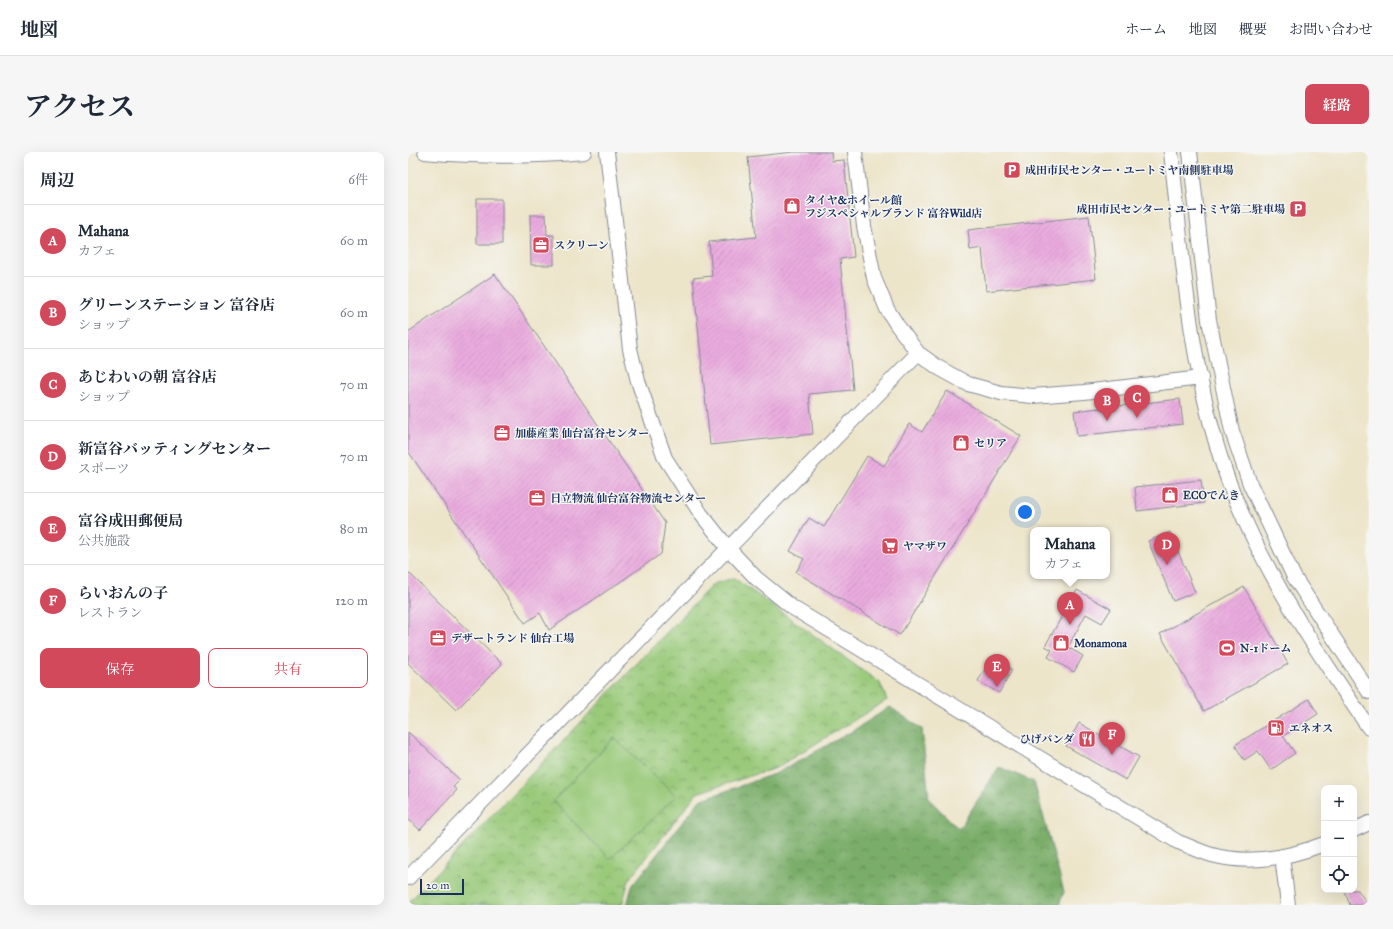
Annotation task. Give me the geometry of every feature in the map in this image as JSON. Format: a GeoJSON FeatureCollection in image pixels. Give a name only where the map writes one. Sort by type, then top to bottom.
{"type":"FeatureCollection","features":[{"type":"Feature","properties":{"kind":"street"},"geometry":{"type":"LineString","coordinates":[[425,152],[465,156],[518,156],[584,152]]}},
{"type":"Feature","properties":{"kind":"street"},"geometry":{"type":"LineString","coordinates":[[607,152],[625,314],[638,381],[665,458],[701,514],[728,548],[756,578],[793,608],[1178,842],[1213,855],[1248,859],[1282,856],[1302,852],[1321,845]]}},
{"type":"Feature","properties":{"kind":"street"},"geometry":{"type":"LineString","coordinates":[[855,152],[864,226],[874,278],[887,309],[918,353],[968,384],[1002,393],[1017,395],[1033,396],[1084,392],[1200,378]]}},
{"type":"Feature","properties":{"kind":"street"},"geometry":{"type":"LineString","coordinates":[[1171,152],[1193,339],[1200,378],[1215,439],[1227,477],[1247,526],[1267,567],[1324,661],[1369,728]]}},
{"type":"Feature","properties":{"kind":"street"},"geometry":{"type":"LineString","coordinates":[[1190,152],[1209,320],[1232,431],[1250,484],[1294,578],[1369,692]]}},
{"type":"Feature","properties":{"kind":"street"},"geometry":{"type":"LineString","coordinates":[[408,878],[918,353]]}},
{"type":"Feature","properties":{"kind":"street"},"geometry":{"type":"LineString","coordinates":[[1357,829],[1369,823]]}},
{"type":"Feature","properties":{"kind":"street"},"geometry":{"type":"LineString","coordinates":[[1282,856],[1288,905]]}},
{"type":"Feature","properties":{"kind":"green space"},"geometry":{"type":"Polygon","coordinates":[[[734,578],[880,683],[887,700],[776,768],[697,793],[629,880],[622,905],[410,905],[410,901],[713,584],[734,578]]]}},
{"type":"Feature","properties":{"kind":"green space"},"geometry":{"type":"Polygon","coordinates":[[[890,707],[922,729],[929,799],[959,829],[999,767],[1034,782],[1064,892],[1059,905],[627,905],[632,886],[700,800],[777,773],[849,733],[890,707]]]}},
{"type":"Feature","properties":{"kind":"green space"},"geometry":{"type":"Polygon","coordinates":[[[614,738],[676,796],[610,859],[553,801],[614,738]]]}},
{"type":"Feature","properties":{"kind":"building"},"geometry":{"type":"Polygon","coordinates":[[[794,152],[831,152],[832,161],[844,160],[854,257],[840,259],[853,390],[809,394],[813,434],[710,445],[693,278],[712,276],[709,242],[756,237],[748,157],[794,152]]]}},
{"type":"Feature","properties":{"kind":"building"},"geometry":{"type":"Polygon","coordinates":[[[477,199],[502,199],[502,244],[477,244],[477,199]]]}},
{"type":"Feature","properties":{"kind":"building"},"geometry":{"type":"Polygon","coordinates":[[[530,215],[546,215],[547,235],[554,235],[554,265],[531,265],[530,215]]]}},
{"type":"Feature","properties":{"kind":"building"},"geometry":{"type":"Polygon","coordinates":[[[1089,216],[1096,279],[986,291],[982,248],[970,250],[968,230],[1089,216]]]}},
{"type":"Feature","properties":{"kind":"building"},"geometry":{"type":"Polygon","coordinates":[[[495,274],[665,523],[661,554],[549,630],[540,613],[525,623],[408,451],[408,332],[495,274]]]}},
{"type":"Feature","properties":{"kind":"building"},"geometry":{"type":"Polygon","coordinates":[[[947,391],[1021,436],[900,635],[796,572],[804,559],[790,551],[809,518],[824,527],[867,456],[884,466],[909,424],[922,432],[947,391]]]}},
{"type":"Feature","properties":{"kind":"building"},"geometry":{"type":"Polygon","coordinates":[[[1180,399],[1183,424],[1077,436],[1074,411],[1180,399]]]}},
{"type":"Feature","properties":{"kind":"building"},"geometry":{"type":"Polygon","coordinates":[[[1201,480],[1204,503],[1137,511],[1135,487],[1201,480]]]}},
{"type":"Feature","properties":{"kind":"building"},"geometry":{"type":"Polygon","coordinates":[[[1170,532],[1195,592],[1173,601],[1148,541],[1170,532]]]}},
{"type":"Feature","properties":{"kind":"building"},"geometry":{"type":"Polygon","coordinates":[[[408,572],[502,664],[456,710],[408,663],[408,572]]]}},
{"type":"Feature","properties":{"kind":"building"},"geometry":{"type":"Polygon","coordinates":[[[1244,587],[1288,664],[1204,711],[1160,634],[1244,587]]]}},
{"type":"Feature","properties":{"kind":"building"},"geometry":{"type":"Polygon","coordinates":[[[1077,590],[1111,609],[1102,623],[1086,614],[1068,647],[1083,656],[1074,672],[1048,657],[1052,650],[1045,646],[1077,590]]]}},
{"type":"Feature","properties":{"kind":"building"},"geometry":{"type":"Polygon","coordinates":[[[992,658],[1012,670],[999,693],[978,681],[992,658]]]}},
{"type":"Feature","properties":{"kind":"building"},"geometry":{"type":"Polygon","coordinates":[[[1309,699],[1318,714],[1283,736],[1295,753],[1271,770],[1258,751],[1244,760],[1235,745],[1309,699]]]}},
{"type":"Feature","properties":{"kind":"building"},"geometry":{"type":"Polygon","coordinates":[[[1079,723],[1139,757],[1126,780],[1066,746],[1079,723]]]}},
{"type":"Feature","properties":{"kind":"building"},"geometry":{"type":"Polygon","coordinates":[[[408,732],[460,780],[453,787],[457,790],[420,830],[408,819],[408,732]]]}},
{"type":"Feature","properties":{"kind":"building"},"geometry":{"type":"Polygon","coordinates":[[[1358,890],[1368,905],[1350,905],[1345,893],[1357,893],[1358,890]]]}},
{"type":"Feature","properties":{"kind":"place","name":"成田市民センター・ユートミヤ南側駐車場"},"geometry":{"type":"Point","coordinates":[1012,170]}},
{"type":"Feature","properties":{"kind":"place","name":"タイヤ&ホイール館 フジスペシャルブランド 富谷Wild店"},"geometry":{"type":"Point","coordinates":[792,206]}},
{"type":"Feature","properties":{"kind":"place","name":"成田市民センター・ユートミヤ第二駐車場"},"geometry":{"type":"Point","coordinates":[1298,209]}},
{"type":"Feature","properties":{"kind":"place","name":"スクリーン"},"geometry":{"type":"Point","coordinates":[541,245]}},
{"type":"Feature","properties":{"kind":"place","name":"あじわいの朝 富谷店"},"geometry":{"type":"Point","coordinates":[1137,418]}},
{"type":"Feature","properties":{"kind":"place","name":"グリーンステーション 富谷店"},"geometry":{"type":"Point","coordinates":[1107,421]}},
{"type":"Feature","properties":{"kind":"place","name":"加藤産業 仙台富谷センター"},"geometry":{"type":"Point","coordinates":[502,433]}},
{"type":"Feature","properties":{"kind":"place","name":"セリア"},"geometry":{"type":"Point","coordinates":[961,443]}},
{"type":"Feature","properties":{"kind":"place","name":"ECOでんき"},"geometry":{"type":"Point","coordinates":[1170,495]}},
{"type":"Feature","properties":{"kind":"place","name":"日立物流 仙台富谷物流センター"},"geometry":{"type":"Point","coordinates":[537,498]}},
{"type":"Feature","properties":{"kind":"place","name":"ヤマザワ"},"geometry":{"type":"Point","coordinates":[890,546]}},
{"type":"Feature","properties":{"kind":"place","name":"新富谷バッティングセンター"},"geometry":{"type":"Point","coordinates":[1167,565]}},
{"type":"Feature","properties":{"kind":"place","name":"Mahana"},"geometry":{"type":"Point","coordinates":[1070,625]}},
{"type":"Feature","properties":{"kind":"place","name":"デザートランド 仙台工場"},"geometry":{"type":"Point","coordinates":[438,638]}},
{"type":"Feature","properties":{"kind":"place","name":"Monamona"},"geometry":{"type":"Point","coordinates":[1061,643]}},
{"type":"Feature","properties":{"kind":"place","name":"N-1ドーム"},"geometry":{"type":"Point","coordinates":[1227,648]}},
{"type":"Feature","properties":{"kind":"place","name":"富谷成田郵便局"},"geometry":{"type":"Point","coordinates":[997,687]}},
{"type":"Feature","properties":{"kind":"place","name":"エネオス"},"geometry":{"type":"Point","coordinates":[1276,728]}},
{"type":"Feature","properties":{"kind":"place","name":"ひげパンダ"},"geometry":{"type":"Point","coordinates":[1087,739]}},
{"type":"Feature","properties":{"kind":"place","name":"らいおんの子"},"geometry":{"type":"Point","coordinates":[1112,755]}}]}
